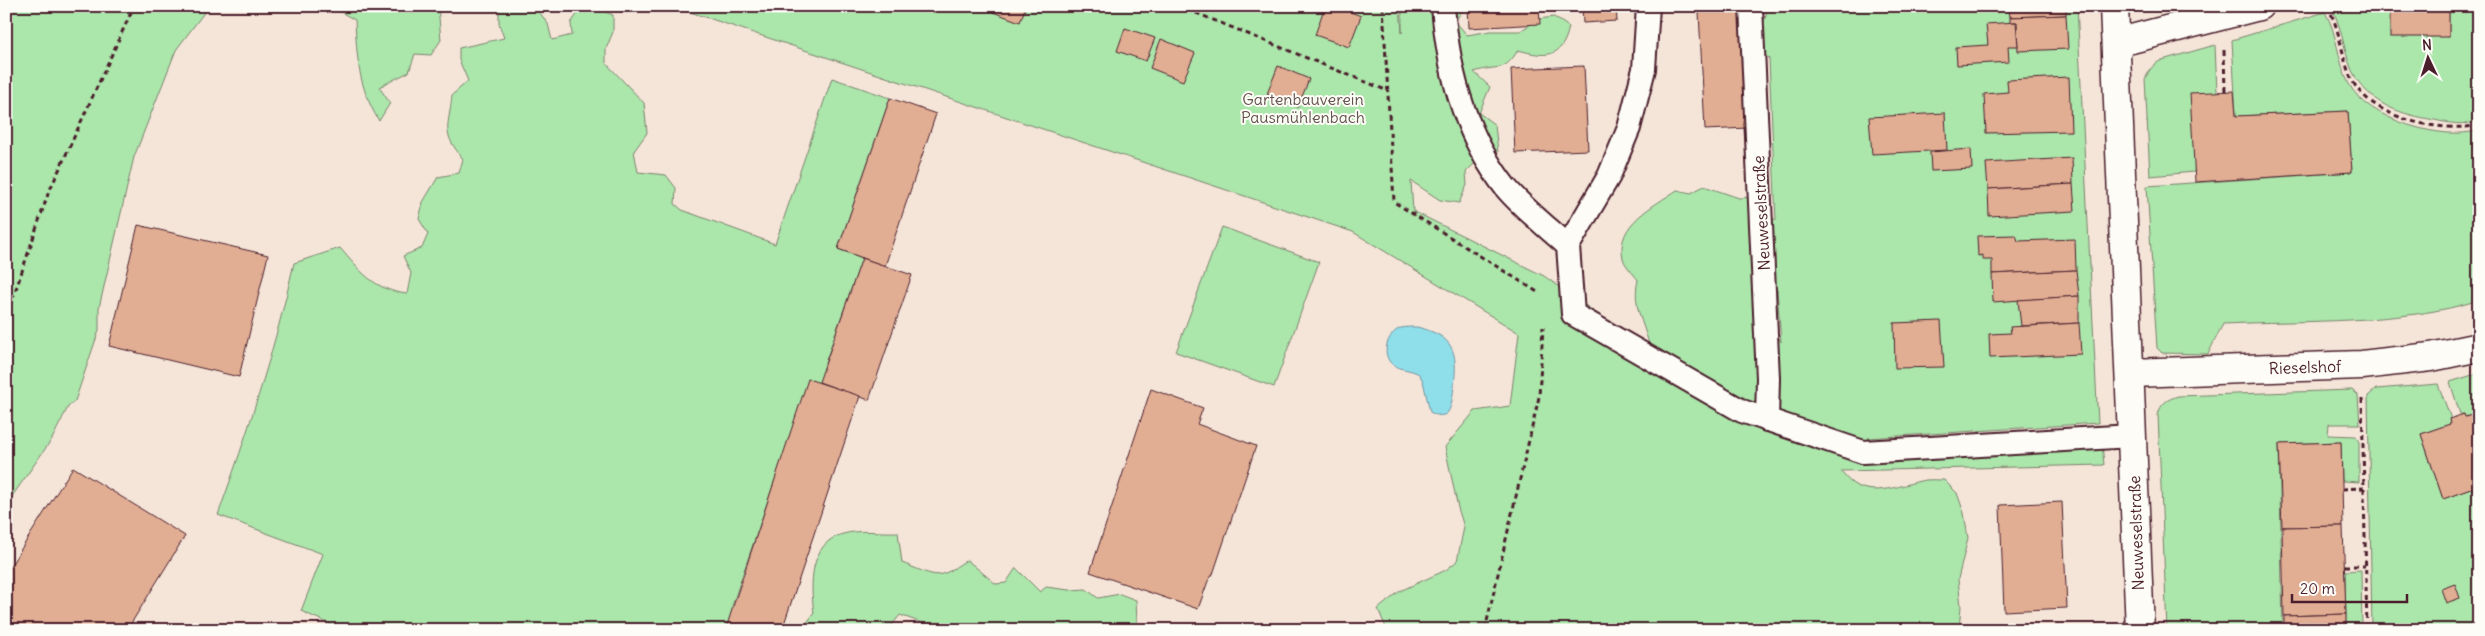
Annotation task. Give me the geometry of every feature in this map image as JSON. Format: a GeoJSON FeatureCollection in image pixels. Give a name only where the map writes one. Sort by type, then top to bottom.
{"type":"FeatureCollection","features":[{"type":"Feature","properties":{"kind":"street","name":"Neuweselstraße"},"geometry":{"type":"LineString","coordinates":[[2114,6],[2140,630]]}},
{"type":"Feature","properties":{"kind":"street"},"geometry":{"type":"LineString","coordinates":[[2116,43],[2223,17],[2259,6]]}},
{"type":"Feature","properties":{"kind":"street","name":"Rieselshof"},"geometry":{"type":"LineString","coordinates":[[2130,373],[2362,365],[2431,357],[2479,347]]}},
{"type":"Feature","properties":{"kind":"lane"},"geometry":{"type":"LineString","coordinates":[[1443,6],[1445,37],[1457,96],[1478,144],[1506,188],[1568,246]]}},
{"type":"Feature","properties":{"kind":"lane"},"geometry":{"type":"LineString","coordinates":[[1648,6],[1644,69],[1629,128],[1609,176],[1568,246],[1573,314],[1742,411],[1863,452],[2132,436]]}},
{"type":"Feature","properties":{"kind":"lane","name":"Neuweselstraße"},"geometry":{"type":"LineString","coordinates":[[1751,6],[1768,368],[1768,420]]}},
{"type":"Feature","properties":{"kind":"path"},"geometry":{"type":"LineString","coordinates":[[6,306],[14,295],[48,194],[134,6]]}},
{"type":"Feature","properties":{"kind":"path"},"geometry":{"type":"LineString","coordinates":[[1179,6],[1388,91]]}},
{"type":"Feature","properties":{"kind":"path"},"geometry":{"type":"LineString","coordinates":[[1383,6],[1394,202],[1573,314]]}},
{"type":"Feature","properties":{"kind":"path"},"geometry":{"type":"LineString","coordinates":[[2327,6],[2334,22],[2351,77],[2366,97],[2390,112],[2424,124],[2466,128],[2479,125]]}},
{"type":"Feature","properties":{"kind":"path"},"geometry":{"type":"LineString","coordinates":[[2223,17],[2225,92]]}},
{"type":"Feature","properties":{"kind":"path"},"geometry":{"type":"LineString","coordinates":[[1485,630],[1539,396],[1543,317]]}},
{"type":"Feature","properties":{"kind":"path"},"geometry":{"type":"LineString","coordinates":[[2362,365],[2367,630]]}},
{"type":"Feature","properties":{"kind":"path"},"geometry":{"type":"LineString","coordinates":[[2342,489],[2364,488]]}},
{"type":"Feature","properties":{"kind":"path"},"geometry":{"type":"LineString","coordinates":[[2344,566],[2365,566]]}},
{"type":"Feature","properties":{"kind":"green space"},"geometry":{"type":"Polygon","coordinates":[[[6,6],[209,6],[176,50],[134,157],[99,308],[99,330],[75,401],[68,407],[52,439],[6,505],[6,6]]]}},
{"type":"Feature","properties":{"kind":"green space"},"geometry":{"type":"Polygon","coordinates":[[[330,6],[438,6],[441,40],[431,55],[415,54],[409,72],[379,87],[390,103],[379,121],[367,96],[360,72],[355,20],[330,6]]]}},
{"type":"Feature","properties":{"kind":"green space"},"geometry":{"type":"Polygon","coordinates":[[[499,6],[535,6],[548,24],[552,40],[572,35],[571,23],[580,10],[598,9],[613,15],[613,32],[606,49],[606,63],[644,103],[647,133],[634,151],[638,172],[666,175],[676,188],[675,204],[682,210],[775,244],[832,78],[890,98],[838,249],[862,258],[825,363],[831,376],[830,396],[790,436],[732,606],[748,630],[343,630],[301,611],[323,554],[218,515],[260,390],[294,263],[340,248],[361,272],[377,284],[395,292],[407,294],[411,273],[403,256],[422,248],[428,234],[419,219],[423,202],[438,177],[459,173],[463,159],[451,142],[448,129],[452,95],[468,81],[459,60],[459,48],[504,38],[499,24],[499,6]]]}},
{"type":"Feature","properties":{"kind":"green space","name":"Gartenbauverein Pausmühlenbach"},"geometry":{"type":"Polygon","coordinates":[[[672,6],[1400,6],[1402,33],[1402,6],[1466,6],[1455,21],[1467,35],[1491,31],[1520,31],[1539,19],[1554,17],[1569,27],[1562,46],[1557,51],[1551,54],[1536,54],[1518,50],[1509,62],[1500,67],[1474,72],[1490,87],[1479,113],[1495,125],[1498,152],[1474,164],[1466,172],[1467,185],[1459,203],[1440,200],[1411,181],[1413,211],[1544,276],[1616,327],[1649,344],[1637,305],[1638,280],[1623,258],[1622,246],[1625,235],[1638,217],[1677,190],[1691,193],[1704,186],[1739,198],[1753,197],[1776,221],[1769,59],[1763,52],[1759,39],[1767,6],[2077,6],[2098,423],[1868,438],[1876,441],[2101,432],[2104,465],[1841,471],[1857,486],[1867,489],[1888,489],[1926,480],[1944,480],[1957,493],[1964,513],[1968,538],[1958,579],[1961,606],[1959,630],[1387,630],[1378,609],[1400,591],[1446,570],[1457,561],[1464,527],[1445,447],[1475,411],[1510,406],[1519,333],[1353,232],[672,6]],[[1777,290],[1774,306],[1754,318],[1775,330],[1781,342],[1777,290]]]}},
{"type":"Feature","properties":{"kind":"green space"},"geometry":{"type":"Polygon","coordinates":[[[2336,6],[2390,6],[2449,37],[2449,6],[2479,6],[2479,121],[2456,124],[2422,118],[2390,108],[2372,96],[2363,88],[2352,70],[2332,9],[2336,6]]]}},
{"type":"Feature","properties":{"kind":"green space"},"geometry":{"type":"Polygon","coordinates":[[[2325,12],[2333,29],[2342,66],[2349,84],[2358,97],[2372,108],[2407,125],[2427,130],[2464,133],[2479,130],[2479,300],[2418,314],[2386,318],[2223,324],[2208,354],[2162,353],[2157,348],[2147,186],[2352,172],[2348,111],[2236,116],[2232,40],[2325,12]]]}},
{"type":"Feature","properties":{"kind":"green space"},"geometry":{"type":"Polygon","coordinates":[[[2215,45],[2217,92],[2194,172],[2150,176],[2145,79],[2154,65],[2162,60],[2215,45]]]}},
{"type":"Feature","properties":{"kind":"green space"},"geometry":{"type":"Polygon","coordinates":[[[1222,227],[1319,262],[1274,387],[1176,352],[1222,227]]]}},
{"type":"Feature","properties":{"kind":"green space"},"geometry":{"type":"Polygon","coordinates":[[[2479,373],[2479,413],[2465,417],[2464,414],[2460,414],[2450,382],[2479,373]]]}},
{"type":"Feature","properties":{"kind":"green space"},"geometry":{"type":"Polygon","coordinates":[[[2438,384],[2450,416],[2450,424],[2421,434],[2443,499],[2479,486],[2479,630],[2372,630],[2368,396],[2376,389],[2438,384]]]}},
{"type":"Feature","properties":{"kind":"green space"},"geometry":{"type":"Polygon","coordinates":[[[2352,390],[2358,395],[2360,424],[2329,424],[2328,435],[2356,436],[2359,442],[2359,482],[2342,481],[2341,442],[2279,444],[2283,630],[2167,630],[2158,415],[2162,405],[2178,396],[2352,390]]]}},
{"type":"Feature","properties":{"kind":"green space"},"geometry":{"type":"Polygon","coordinates":[[[863,531],[898,532],[902,563],[934,575],[939,575],[967,560],[996,584],[1006,583],[1016,568],[1040,592],[1046,587],[1069,590],[1086,589],[1098,598],[1120,594],[1136,600],[1137,623],[1144,630],[943,630],[941,623],[922,623],[900,615],[888,630],[806,630],[806,624],[814,613],[812,578],[814,566],[824,546],[832,539],[843,534],[863,531]]]}},
{"type":"Feature","properties":{"kind":"green space"},"geometry":{"type":"Polygon","coordinates":[[[2361,570],[2362,630],[2346,630],[2345,571],[2361,570]]]}},
{"type":"Feature","properties":{"kind":"water"},"geometry":{"type":"Polygon","coordinates":[[[1417,327],[1439,335],[1446,340],[1454,354],[1455,374],[1452,399],[1448,412],[1444,415],[1430,412],[1423,381],[1419,374],[1396,367],[1389,361],[1387,356],[1387,345],[1392,334],[1401,328],[1417,327]]]}},
{"type":"Feature","properties":{"kind":"building"},"geometry":{"type":"Polygon","coordinates":[[[995,6],[1026,6],[1020,22],[993,12],[995,6]]]}},
{"type":"Feature","properties":{"kind":"building"},"geometry":{"type":"Polygon","coordinates":[[[1325,6],[1335,6],[1361,16],[1349,47],[1315,35],[1325,6]]]}},
{"type":"Feature","properties":{"kind":"building"},"geometry":{"type":"Polygon","coordinates":[[[1468,6],[1539,6],[1540,24],[1469,28],[1468,6]]]}},
{"type":"Feature","properties":{"kind":"building"},"geometry":{"type":"Polygon","coordinates":[[[1582,6],[1616,6],[1617,21],[1583,23],[1582,6]]]}},
{"type":"Feature","properties":{"kind":"building"},"geometry":{"type":"Polygon","coordinates":[[[2016,6],[2066,6],[2066,15],[2010,17],[2009,9],[2016,8],[2016,6]]]}},
{"type":"Feature","properties":{"kind":"building"},"geometry":{"type":"Polygon","coordinates":[[[2390,6],[2449,6],[2449,37],[2390,37],[2390,6]]]}},
{"type":"Feature","properties":{"kind":"building"},"geometry":{"type":"Polygon","coordinates":[[[1742,10],[1748,128],[1705,130],[1699,12],[1742,10]]]}},
{"type":"Feature","properties":{"kind":"building"},"geometry":{"type":"Polygon","coordinates":[[[2066,15],[2068,49],[2018,51],[2017,22],[2010,22],[2010,17],[2066,15]]]}},
{"type":"Feature","properties":{"kind":"building"},"geometry":{"type":"Polygon","coordinates":[[[2016,22],[2018,46],[2008,46],[2009,62],[1957,65],[1956,47],[1988,45],[1986,24],[2016,22]]]}},
{"type":"Feature","properties":{"kind":"building"},"geometry":{"type":"Polygon","coordinates":[[[1125,28],[1155,38],[1146,61],[1117,51],[1125,28]]]}},
{"type":"Feature","properties":{"kind":"building"},"geometry":{"type":"Polygon","coordinates":[[[1161,39],[1195,53],[1183,81],[1150,68],[1161,39]]]}},
{"type":"Feature","properties":{"kind":"building"},"geometry":{"type":"Polygon","coordinates":[[[1278,66],[1309,79],[1298,107],[1267,94],[1278,66]]]}},
{"type":"Feature","properties":{"kind":"building"},"geometry":{"type":"Polygon","coordinates":[[[1584,66],[1588,150],[1515,153],[1511,69],[1584,66]]]}},
{"type":"Feature","properties":{"kind":"building"},"geometry":{"type":"Polygon","coordinates":[[[2069,77],[2071,131],[1986,133],[1984,94],[2008,92],[2007,80],[2069,77]]]}},
{"type":"Feature","properties":{"kind":"building"},"geometry":{"type":"Polygon","coordinates":[[[2234,91],[2236,116],[2348,111],[2352,172],[2195,182],[2190,93],[2234,91]]]}},
{"type":"Feature","properties":{"kind":"building"},"geometry":{"type":"Polygon","coordinates":[[[890,98],[936,114],[885,266],[838,249],[890,98]]]}},
{"type":"Feature","properties":{"kind":"building"},"geometry":{"type":"Polygon","coordinates":[[[1945,113],[1947,150],[1872,154],[1869,117],[1945,113]]]}},
{"type":"Feature","properties":{"kind":"building"},"geometry":{"type":"Polygon","coordinates":[[[1971,149],[1972,169],[1931,171],[1930,152],[1971,149]]]}},
{"type":"Feature","properties":{"kind":"building"},"geometry":{"type":"Polygon","coordinates":[[[2072,158],[2073,184],[1988,189],[1986,163],[2072,158]]]}},
{"type":"Feature","properties":{"kind":"building"},"geometry":{"type":"Polygon","coordinates":[[[2073,184],[2075,211],[1989,216],[1988,189],[2073,184]]]}},
{"type":"Feature","properties":{"kind":"building"},"geometry":{"type":"Polygon","coordinates":[[[138,225],[268,255],[239,377],[109,346],[138,225]]]}},
{"type":"Feature","properties":{"kind":"building"},"geometry":{"type":"Polygon","coordinates":[[[2016,235],[2018,241],[2075,239],[2076,270],[1992,274],[1992,260],[1983,260],[1983,255],[1978,256],[1977,236],[2016,235]]]}},
{"type":"Feature","properties":{"kind":"building"},"geometry":{"type":"Polygon","coordinates":[[[862,258],[912,275],[869,400],[819,382],[862,258]]]}},
{"type":"Feature","properties":{"kind":"building"},"geometry":{"type":"Polygon","coordinates":[[[2076,270],[2079,296],[1993,302],[1992,274],[2076,270]]]}},
{"type":"Feature","properties":{"kind":"building"},"geometry":{"type":"Polygon","coordinates":[[[2079,296],[2079,323],[2021,326],[2018,300],[2079,296]]]}},
{"type":"Feature","properties":{"kind":"building"},"geometry":{"type":"Polygon","coordinates":[[[1941,321],[1944,367],[1895,368],[1894,323],[1941,321]]]}},
{"type":"Feature","properties":{"kind":"building"},"geometry":{"type":"Polygon","coordinates":[[[2079,323],[2081,354],[1990,358],[1989,334],[2011,333],[2010,327],[2079,323]]]}},
{"type":"Feature","properties":{"kind":"building"},"geometry":{"type":"Polygon","coordinates":[[[808,379],[860,396],[782,630],[743,630],[727,625],[808,379]]]}},
{"type":"Feature","properties":{"kind":"building"},"geometry":{"type":"Polygon","coordinates":[[[1151,389],[1203,408],[1197,424],[1256,446],[1213,574],[1208,581],[1198,609],[1090,572],[1151,389]]]}},
{"type":"Feature","properties":{"kind":"building"},"geometry":{"type":"Polygon","coordinates":[[[2479,413],[2479,486],[2443,499],[2421,434],[2450,424],[2449,419],[2464,414],[2465,417],[2479,413]]]}},
{"type":"Feature","properties":{"kind":"building"},"geometry":{"type":"Polygon","coordinates":[[[2341,442],[2343,526],[2282,527],[2279,444],[2341,442]]]}},
{"type":"Feature","properties":{"kind":"building"},"geometry":{"type":"Polygon","coordinates":[[[73,467],[185,536],[127,630],[6,630],[6,573],[73,467]]]}},
{"type":"Feature","properties":{"kind":"building"},"geometry":{"type":"Polygon","coordinates":[[[2062,502],[2067,608],[2004,611],[2000,505],[2062,502]]]}},
{"type":"Feature","properties":{"kind":"building"},"geometry":{"type":"Polygon","coordinates":[[[2343,526],[2346,614],[2284,616],[2282,527],[2343,526]]]}},
{"type":"Feature","properties":{"kind":"building"},"geometry":{"type":"Polygon","coordinates":[[[2455,584],[2460,598],[2446,603],[2441,589],[2455,584]]]}},
{"type":"Feature","properties":{"kind":"building"},"geometry":{"type":"Polygon","coordinates":[[[2346,614],[2346,630],[2284,630],[2284,616],[2346,614]]]}}]}
